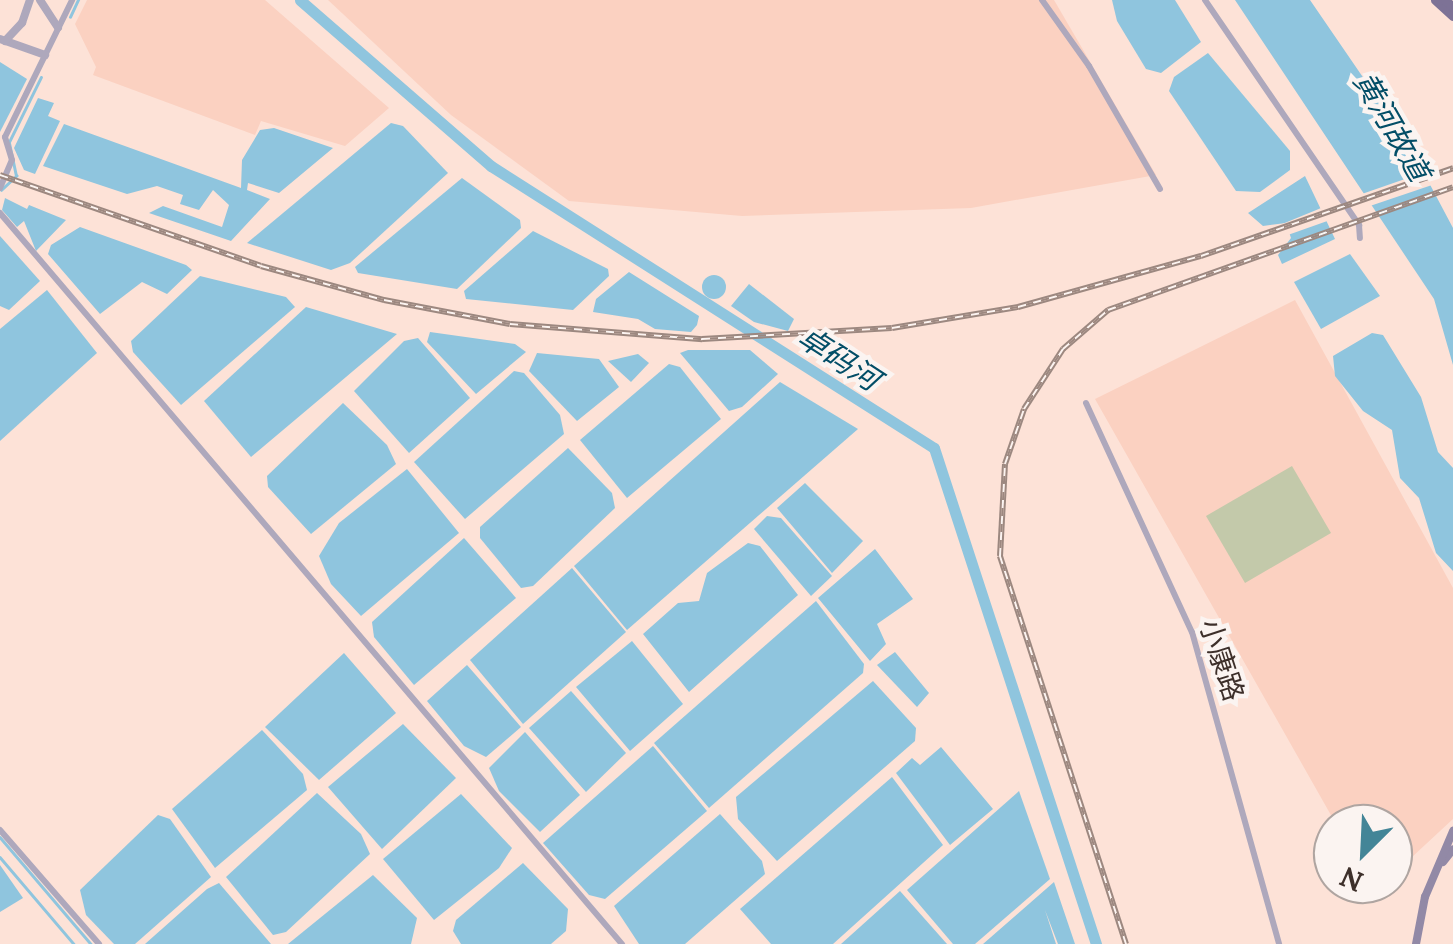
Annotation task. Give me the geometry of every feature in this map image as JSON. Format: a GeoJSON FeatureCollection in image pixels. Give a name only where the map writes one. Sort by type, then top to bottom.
{"type":"FeatureCollection","features":[{"type":"Feature","properties":{"kind":"main road"},"geometry":{"type":"LineString","coordinates":[[1436,0],[1453,16]]}},
{"type":"Feature","properties":{"kind":"main road"},"geometry":{"type":"LineString","coordinates":[[1445,0],[1453,7]]}},
{"type":"Feature","properties":{"kind":"main road"},"geometry":{"type":"LineString","coordinates":[[1416,944],[1434,873],[1453,831]]}},
{"type":"Feature","properties":{"kind":"main road"},"geometry":{"type":"LineString","coordinates":[[1434,873],[1453,848]]}},
{"type":"Feature","properties":{"kind":"street"},"geometry":{"type":"LineString","coordinates":[[30,0],[22,23],[3,40],[45,55]]}},
{"type":"Feature","properties":{"kind":"street"},"geometry":{"type":"LineString","coordinates":[[40,0],[58,28]]}},
{"type":"Feature","properties":{"kind":"street"},"geometry":{"type":"LineString","coordinates":[[0,188],[12,160],[5,136],[72,0]]}},
{"type":"Feature","properties":{"kind":"street"},"geometry":{"type":"LineString","coordinates":[[1042,0],[1089,66],[1160,189]]}},
{"type":"Feature","properties":{"kind":"street"},"geometry":{"type":"LineString","coordinates":[[1205,0],[1359,225],[1360,238]]}},
{"type":"Feature","properties":{"kind":"street"},"geometry":{"type":"LineString","coordinates":[[0,213],[622,944]]}},
{"type":"Feature","properties":{"kind":"street","name":"小康路"},"geometry":{"type":"LineString","coordinates":[[1086,403],[1192,632],[1279,944]]}},
{"type":"Feature","properties":{"kind":"street"},"geometry":{"type":"LineString","coordinates":[[0,830],[99,944]]}},
{"type":"Feature","properties":{"kind":"shaded area"},"geometry":{"type":"Polygon","coordinates":[[[87,0],[265,0],[389,108],[345,146],[261,121],[255,135],[93,75],[96,67],[75,24],[87,0]]]}},
{"type":"Feature","properties":{"kind":"shaded area"},"geometry":{"type":"Polygon","coordinates":[[[328,0],[1054,0],[1156,175],[971,208],[742,216],[569,201],[451,115],[328,0]]]}},
{"type":"Feature","properties":{"kind":"shaded area"},"geometry":{"type":"Polygon","coordinates":[[[1295,300],[1453,588],[1453,819],[1413,856],[1413,804],[1325,804],[1095,399],[1295,300]]]}},
{"type":"Feature","properties":{"kind":"green space"},"geometry":{"type":"Polygon","coordinates":[[[1292,466],[1331,533],[1245,583],[1206,516],[1292,466]]]}},
{"type":"Feature","properties":{"kind":"water"},"geometry":{"type":"Polygon","coordinates":[[[1112,0],[1175,0],[1201,42],[1161,73],[1146,69],[1117,21],[1112,0]]]}},
{"type":"Feature","properties":{"kind":"water","name":"黄河故道"},"geometry":{"type":"Polygon","coordinates":[[[1235,0],[1310,0],[1408,143],[1453,228],[1453,365],[1434,299],[1235,0]]]}},
{"type":"Feature","properties":{"kind":"water"},"geometry":{"type":"Polygon","coordinates":[[[1208,53],[1290,151],[1290,170],[1260,192],[1236,191],[1169,91],[1174,77],[1208,53]]]}},
{"type":"Feature","properties":{"kind":"water"},"geometry":{"type":"Polygon","coordinates":[[[0,62],[27,79],[0,132],[0,62]]]}},
{"type":"Feature","properties":{"kind":"water"},"geometry":{"type":"Polygon","coordinates":[[[38,98],[54,103],[48,116],[60,121],[35,174],[24,170],[14,148],[38,98]]]}},
{"type":"Feature","properties":{"kind":"water"},"geometry":{"type":"Polygon","coordinates":[[[391,123],[403,126],[448,173],[350,263],[331,270],[247,243],[391,123]]]}},
{"type":"Feature","properties":{"kind":"water"},"geometry":{"type":"Polygon","coordinates":[[[64,124],[241,188],[242,160],[260,130],[274,128],[333,148],[279,193],[248,183],[247,190],[270,199],[231,241],[149,213],[163,206],[222,227],[229,205],[213,190],[199,210],[180,204],[183,195],[157,186],[127,194],[43,166],[64,124]]]}},
{"type":"Feature","properties":{"kind":"water"},"geometry":{"type":"Polygon","coordinates":[[[1305,176],[1335,239],[1282,264],[1278,255],[1291,238],[1286,223],[1263,226],[1248,213],[1305,176]]]}},
{"type":"Feature","properties":{"kind":"water"},"geometry":{"type":"Polygon","coordinates":[[[462,178],[520,220],[521,228],[457,289],[358,273],[355,267],[462,178]]]}},
{"type":"Feature","properties":{"kind":"water"},"geometry":{"type":"Polygon","coordinates":[[[5,198],[66,220],[36,251],[24,221],[17,227],[2,210],[5,198]]]}},
{"type":"Feature","properties":{"kind":"water"},"geometry":{"type":"Polygon","coordinates":[[[80,227],[192,270],[167,294],[142,282],[100,314],[48,254],[51,245],[80,227]]]}},
{"type":"Feature","properties":{"kind":"water"},"geometry":{"type":"Polygon","coordinates":[[[533,231],[608,269],[609,276],[573,310],[466,299],[464,291],[533,231]]]}},
{"type":"Feature","properties":{"kind":"water"},"geometry":{"type":"Polygon","coordinates":[[[0,236],[40,281],[9,310],[0,306],[0,236]]]}},
{"type":"Feature","properties":{"kind":"water"},"geometry":{"type":"Polygon","coordinates":[[[1350,254],[1380,296],[1321,329],[1294,282],[1350,254]]]}},
{"type":"Feature","properties":{"kind":"water"},"geometry":{"type":"Polygon","coordinates":[[[629,272],[699,316],[691,332],[655,329],[638,319],[593,312],[596,299],[629,272]]]}},
{"type":"Feature","properties":{"kind":"water"},"geometry":{"type":"Polygon","coordinates":[[[714,275],[723,278],[723,296],[714,299],[705,296],[702,287],[705,278],[714,275]]]}},
{"type":"Feature","properties":{"kind":"water"},"geometry":{"type":"Polygon","coordinates":[[[200,276],[286,297],[295,307],[181,405],[133,352],[131,341],[200,276]]]}},
{"type":"Feature","properties":{"kind":"water"},"geometry":{"type":"Polygon","coordinates":[[[749,284],[794,319],[788,331],[754,322],[731,306],[749,284]]]}},
{"type":"Feature","properties":{"kind":"water"},"geometry":{"type":"Polygon","coordinates":[[[47,290],[97,353],[0,441],[0,329],[47,290]]]}},
{"type":"Feature","properties":{"kind":"water"},"geometry":{"type":"Polygon","coordinates":[[[306,307],[397,334],[251,457],[204,401],[306,307]]]}},
{"type":"Feature","properties":{"kind":"water"},"geometry":{"type":"Polygon","coordinates":[[[430,332],[515,344],[526,352],[476,394],[427,342],[430,332]]]}},
{"type":"Feature","properties":{"kind":"water"},"geometry":{"type":"Polygon","coordinates":[[[1372,333],[1383,335],[1421,397],[1438,452],[1453,468],[1453,571],[1436,553],[1419,498],[1400,478],[1392,430],[1363,411],[1335,376],[1333,356],[1372,333]]]}},
{"type":"Feature","properties":{"kind":"water"},"geometry":{"type":"Polygon","coordinates":[[[418,338],[470,398],[409,453],[354,391],[404,341],[418,338]]]}},
{"type":"Feature","properties":{"kind":"water"},"geometry":{"type":"Polygon","coordinates":[[[750,350],[778,374],[742,407],[729,411],[680,353],[750,350]]]}},
{"type":"Feature","properties":{"kind":"water"},"geometry":{"type":"Polygon","coordinates":[[[537,353],[599,359],[619,387],[577,421],[529,371],[537,353]]]}},
{"type":"Feature","properties":{"kind":"water"},"geometry":{"type":"Polygon","coordinates":[[[638,354],[649,363],[631,382],[608,361],[638,354]]]}},
{"type":"Feature","properties":{"kind":"water"},"geometry":{"type":"Polygon","coordinates":[[[669,364],[680,367],[721,419],[627,498],[580,440],[669,364]]]}},
{"type":"Feature","properties":{"kind":"water"},"geometry":{"type":"Polygon","coordinates":[[[514,371],[524,373],[560,415],[564,434],[465,519],[414,462],[514,371]]]}},
{"type":"Feature","properties":{"kind":"water"},"geometry":{"type":"Polygon","coordinates":[[[780,382],[858,429],[627,630],[574,566],[780,382]]]}},
{"type":"Feature","properties":{"kind":"water"},"geometry":{"type":"Polygon","coordinates":[[[343,403],[387,445],[396,464],[311,534],[268,487],[267,476],[343,403]]]}},
{"type":"Feature","properties":{"kind":"water"},"geometry":{"type":"Polygon","coordinates":[[[568,448],[612,493],[615,508],[533,586],[521,588],[480,538],[480,527],[568,448]]]}},
{"type":"Feature","properties":{"kind":"water"},"geometry":{"type":"Polygon","coordinates":[[[407,469],[459,533],[361,616],[331,584],[319,556],[339,523],[407,469]]]}},
{"type":"Feature","properties":{"kind":"water"},"geometry":{"type":"Polygon","coordinates":[[[805,483],[863,541],[832,573],[777,508],[805,483]]]}},
{"type":"Feature","properties":{"kind":"water"},"geometry":{"type":"Polygon","coordinates":[[[767,516],[781,518],[832,576],[811,596],[754,529],[767,516]]]}},
{"type":"Feature","properties":{"kind":"water"},"geometry":{"type":"Polygon","coordinates":[[[464,538],[516,598],[414,685],[374,637],[372,622],[464,538]]]}},
{"type":"Feature","properties":{"kind":"water"},"geometry":{"type":"Polygon","coordinates":[[[748,543],[760,546],[798,595],[689,692],[643,634],[678,603],[699,601],[707,573],[748,543]]]}},
{"type":"Feature","properties":{"kind":"water"},"geometry":{"type":"Polygon","coordinates":[[[875,549],[913,599],[877,624],[886,644],[870,661],[818,598],[875,549]]]}},
{"type":"Feature","properties":{"kind":"water"},"geometry":{"type":"Polygon","coordinates":[[[572,568],[626,632],[523,724],[470,660],[572,568]]]}},
{"type":"Feature","properties":{"kind":"water"},"geometry":{"type":"Polygon","coordinates":[[[816,601],[864,664],[863,673],[709,808],[654,743],[816,601]]]}},
{"type":"Feature","properties":{"kind":"water"},"geometry":{"type":"Polygon","coordinates":[[[632,641],[683,704],[630,751],[576,687],[632,641]]]}},
{"type":"Feature","properties":{"kind":"water"},"geometry":{"type":"Polygon","coordinates":[[[895,652],[929,693],[917,707],[877,665],[895,652]]]}},
{"type":"Feature","properties":{"kind":"water"},"geometry":{"type":"Polygon","coordinates":[[[344,653],[396,713],[319,780],[265,727],[344,653]]]}},
{"type":"Feature","properties":{"kind":"water"},"geometry":{"type":"Polygon","coordinates":[[[467,665],[521,727],[486,757],[464,746],[427,701],[467,665]]]}},
{"type":"Feature","properties":{"kind":"water"},"geometry":{"type":"Polygon","coordinates":[[[873,681],[916,728],[915,741],[777,861],[738,819],[736,797],[873,681]]]}},
{"type":"Feature","properties":{"kind":"water"},"geometry":{"type":"Polygon","coordinates":[[[571,691],[626,753],[586,792],[529,728],[571,691]]]}},
{"type":"Feature","properties":{"kind":"water"},"geometry":{"type":"Polygon","coordinates":[[[403,724],[456,778],[382,849],[328,787],[403,724]]]}},
{"type":"Feature","properties":{"kind":"water"},"geometry":{"type":"Polygon","coordinates":[[[262,730],[303,774],[307,790],[215,868],[172,809],[262,730]]]}},
{"type":"Feature","properties":{"kind":"water"},"geometry":{"type":"Polygon","coordinates":[[[525,732],[580,795],[540,832],[499,791],[489,768],[525,732]]]}},
{"type":"Feature","properties":{"kind":"water"},"geometry":{"type":"Polygon","coordinates":[[[653,746],[707,811],[605,899],[589,895],[543,843],[653,746]]]}},
{"type":"Feature","properties":{"kind":"water"},"geometry":{"type":"Polygon","coordinates":[[[941,747],[993,809],[950,845],[896,773],[912,758],[920,765],[941,747]]]}},
{"type":"Feature","properties":{"kind":"water"},"geometry":{"type":"Polygon","coordinates":[[[892,777],[943,845],[833,944],[771,944],[740,909],[892,777]]]}},
{"type":"Feature","properties":{"kind":"water"},"geometry":{"type":"Polygon","coordinates":[[[1019,791],[1050,879],[975,944],[953,944],[907,890],[1019,791]]]}},
{"type":"Feature","properties":{"kind":"water"},"geometry":{"type":"Polygon","coordinates":[[[317,793],[361,834],[370,854],[286,932],[273,935],[226,877],[317,793]]]}},
{"type":"Feature","properties":{"kind":"water"},"geometry":{"type":"Polygon","coordinates":[[[461,794],[512,848],[499,868],[434,920],[383,859],[461,794]]]}},
{"type":"Feature","properties":{"kind":"water"},"geometry":{"type":"Polygon","coordinates":[[[720,814],[762,861],[765,874],[685,944],[639,944],[614,906],[720,814]]]}},
{"type":"Feature","properties":{"kind":"water"},"geometry":{"type":"Polygon","coordinates":[[[158,815],[170,819],[211,877],[135,944],[114,944],[86,915],[80,890],[158,815]]]}},
{"type":"Feature","properties":{"kind":"water"},"geometry":{"type":"Polygon","coordinates":[[[523,863],[568,909],[566,931],[551,944],[461,944],[453,931],[456,920],[523,863]]]}},
{"type":"Feature","properties":{"kind":"water"},"geometry":{"type":"Polygon","coordinates":[[[0,865],[23,898],[0,912],[0,865]]]}},
{"type":"Feature","properties":{"kind":"water"},"geometry":{"type":"Polygon","coordinates":[[[373,875],[417,918],[411,944],[288,944],[373,875]]]}},
{"type":"Feature","properties":{"kind":"water"},"geometry":{"type":"Polygon","coordinates":[[[1054,882],[1075,944],[1058,944],[1045,910],[1056,944],[983,944],[1054,882]]]}},
{"type":"Feature","properties":{"kind":"water"},"geometry":{"type":"Polygon","coordinates":[[[219,883],[271,944],[145,944],[207,889],[219,883]]]}},
{"type":"Feature","properties":{"kind":"water"},"geometry":{"type":"Polygon","coordinates":[[[900,891],[947,944],[841,944],[900,891]]]}},
{"type":"Feature","properties":{"kind":"pier"},"geometry":{"type":"Polygon","coordinates":[[[1428,171],[1435,184],[1367,207],[1359,195],[1428,171]]]}},
{"type":"Feature","properties":{"kind":"pier"},"geometry":{"type":"Polygon","coordinates":[[[1326,206],[1333,219],[1285,236],[1275,227],[1326,206]]]}},
{"type":"Feature","properties":{"kind":"waterway"},"geometry":{"type":"LineString","coordinates":[[70,17],[78,0]]}},
{"type":"Feature","properties":{"kind":"waterway","name":"卓码河"},"geometry":{"type":"LineString","coordinates":[[300,0],[491,166],[934,448],[1096,944]]}},
{"type":"Feature","properties":{"kind":"waterway"},"geometry":{"type":"LineString","coordinates":[[1,190],[16,176],[9,142],[41,77]]}},
{"type":"Feature","properties":{"kind":"waterway"},"geometry":{"type":"LineString","coordinates":[[0,837],[91,944]]}},
{"type":"Feature","properties":{"kind":"waterway"},"geometry":{"type":"LineString","coordinates":[[0,857],[74,944]]}},
{"type":"Feature","properties":{"kind":"railway"},"geometry":{"type":"LineString","coordinates":[[0,175],[261,266],[384,300],[510,324],[702,339],[892,328],[1018,307],[1201,256],[1453,168]]}},
{"type":"Feature","properties":{"kind":"railway"},"geometry":{"type":"LineString","coordinates":[[1126,944],[1000,556],[1005,464],[1024,409],[1063,349],[1108,310],[1453,187]]}}]}
